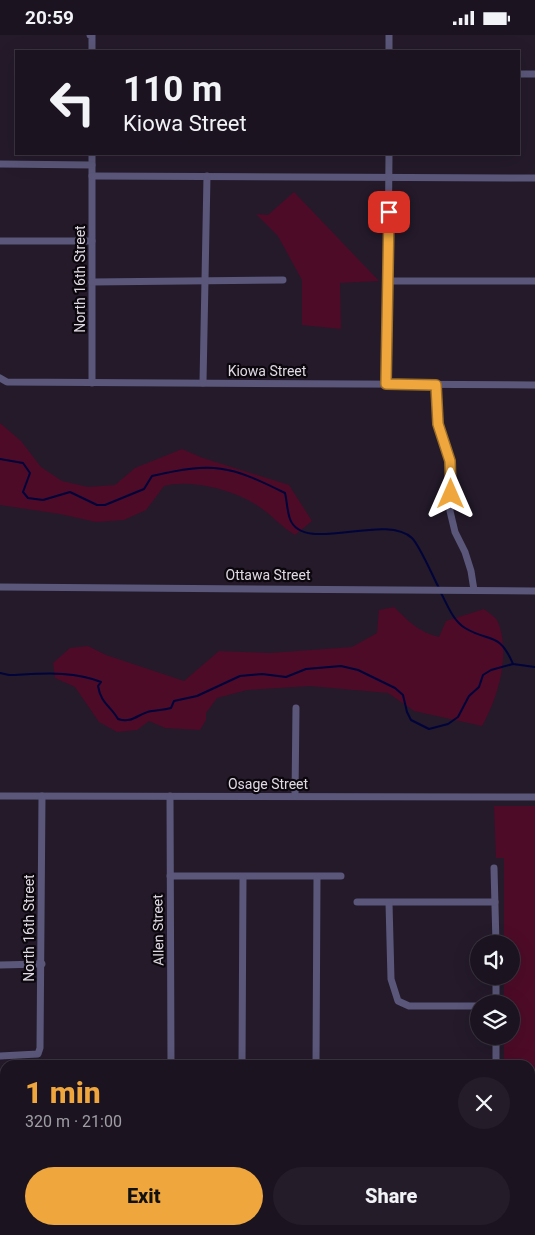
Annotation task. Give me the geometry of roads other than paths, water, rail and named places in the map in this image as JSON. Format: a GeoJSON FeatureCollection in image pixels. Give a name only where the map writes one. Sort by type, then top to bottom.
{"type":"FeatureCollection","features":[{"type":"Feature","properties":{"kind":"street"},"geometry":{"type":"LineString","coordinates":[[91,35],[92,50]]}},
{"type":"Feature","properties":{"kind":"street"},"geometry":{"type":"LineString","coordinates":[[389,35],[389,50]]}},
{"type":"Feature","properties":{"kind":"street"},"geometry":{"type":"LineString","coordinates":[[520,74],[535,74]]}},
{"type":"Feature","properties":{"kind":"street","name":"North 16th Street"},"geometry":{"type":"LineString","coordinates":[[92,155],[92,383]]}},
{"type":"Feature","properties":{"kind":"street"},"geometry":{"type":"LineString","coordinates":[[386,384],[389,155]]}},
{"type":"Feature","properties":{"kind":"street"},"geometry":{"type":"LineString","coordinates":[[0,164],[92,165]]}},
{"type":"Feature","properties":{"kind":"street"},"geometry":{"type":"LineString","coordinates":[[92,176],[535,178]]}},
{"type":"Feature","properties":{"kind":"street"},"geometry":{"type":"LineString","coordinates":[[203,383],[203,280],[207,176]]}},
{"type":"Feature","properties":{"kind":"street"},"geometry":{"type":"LineString","coordinates":[[0,241],[92,241]]}},
{"type":"Feature","properties":{"kind":"street"},"geometry":{"type":"LineString","coordinates":[[92,282],[283,280]]}},
{"type":"Feature","properties":{"kind":"street"},"geometry":{"type":"LineString","coordinates":[[388,281],[535,281]]}},
{"type":"Feature","properties":{"kind":"street","name":"Kiowa Street"},"geometry":{"type":"LineString","coordinates":[[0,378],[7,382],[535,385]]}},
{"type":"Feature","properties":{"kind":"street"},"geometry":{"type":"LineString","coordinates":[[436,385],[438,424],[450,461],[452,476],[450,511],[455,532],[471,571],[474,590]]}},
{"type":"Feature","properties":{"kind":"street","name":"Ottawa Street"},"geometry":{"type":"LineString","coordinates":[[0,587],[535,591]]}},
{"type":"Feature","properties":{"kind":"street"},"geometry":{"type":"LineString","coordinates":[[295,796],[296,708]]}},
{"type":"Feature","properties":{"kind":"street","name":"Allen Street"},"geometry":{"type":"LineString","coordinates":[[170,795],[171,1060]]}},
{"type":"Feature","properties":{"kind":"street","name":"Osage Street"},"geometry":{"type":"LineString","coordinates":[[0,796],[535,797]]}},
{"type":"Feature","properties":{"kind":"street","name":"North 16th Street"},"geometry":{"type":"LineString","coordinates":[[0,1056],[38,1054],[40,1048],[42,796]]}},
{"type":"Feature","properties":{"kind":"street"},"geometry":{"type":"LineString","coordinates":[[494,868],[496,935]]}},
{"type":"Feature","properties":{"kind":"street"},"geometry":{"type":"LineString","coordinates":[[170,876],[341,876]]}},
{"type":"Feature","properties":{"kind":"street"},"geometry":{"type":"LineString","coordinates":[[242,1060],[243,877]]}},
{"type":"Feature","properties":{"kind":"street"},"geometry":{"type":"LineString","coordinates":[[316,877],[316,1060]]}},
{"type":"Feature","properties":{"kind":"street"},"geometry":{"type":"LineString","coordinates":[[357,903],[495,901]]}},
{"type":"Feature","properties":{"kind":"street"},"geometry":{"type":"LineString","coordinates":[[388,903],[390,979],[398,1001],[409,1006],[470,1006]]}},
{"type":"Feature","properties":{"kind":"street"},"geometry":{"type":"LineString","coordinates":[[0,965],[42,964]]}},
{"type":"Feature","properties":{"kind":"street"},"geometry":{"type":"LineString","coordinates":[[496,1045],[496,1060]]}},
{"type":"Feature","properties":{"kind":"waterway"},"geometry":{"type":"LineString","coordinates":[[0,459],[23,463],[30,473],[23,492],[28,498],[43,500],[70,492],[97,505],[105,505],[144,489],[152,476],[207,468],[235,472],[285,493],[290,519],[298,529],[311,534],[383,529],[400,531],[415,542],[439,588]]}},
{"type":"Feature","properties":{"kind":"waterway"},"geometry":{"type":"LineString","coordinates":[[441,593],[451,612],[461,625],[474,633],[498,642],[508,654],[513,664],[535,667]]}},
{"type":"Feature","properties":{"kind":"waterway"},"geometry":{"type":"LineString","coordinates":[[0,673],[9,675],[67,674],[101,682],[98,686],[101,697],[118,719],[128,720],[147,712],[171,708],[174,701],[197,696],[240,676],[262,674],[286,677],[306,669],[341,666],[358,670],[395,688],[403,695],[411,720],[429,729],[448,724],[458,717],[469,696],[479,687],[483,675],[491,670],[513,664]]}}]}
